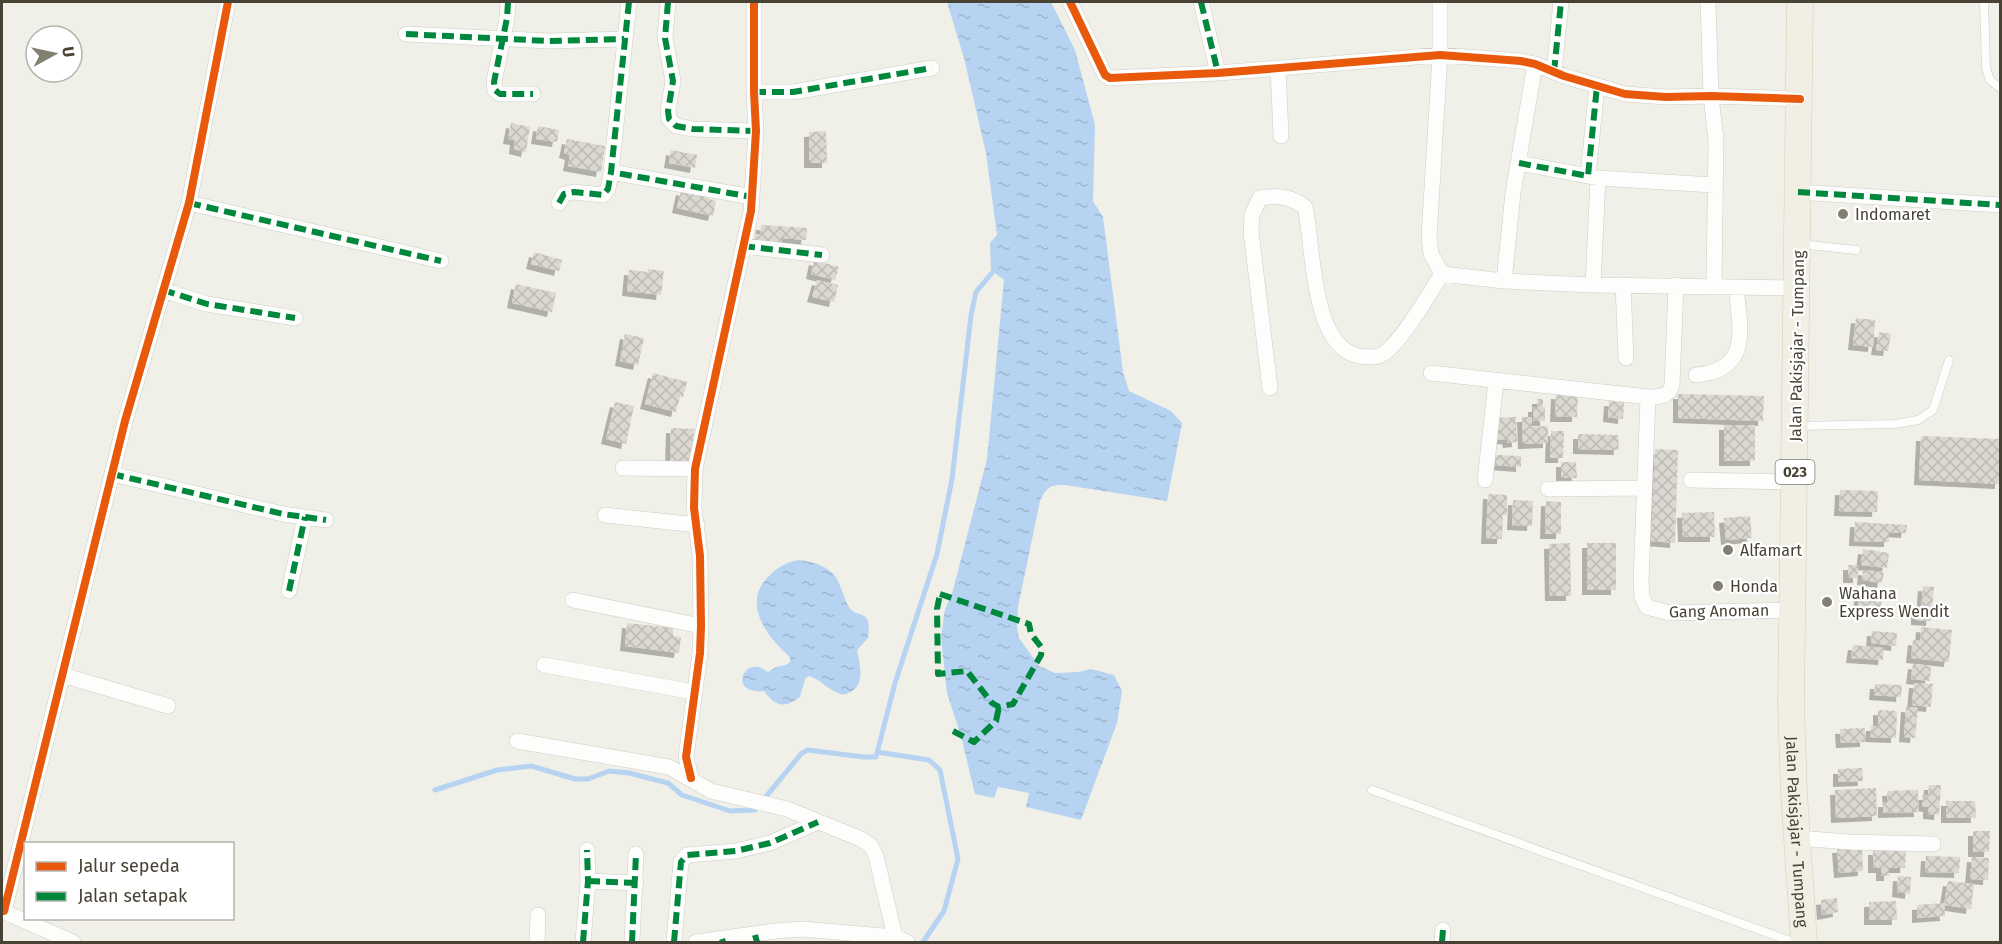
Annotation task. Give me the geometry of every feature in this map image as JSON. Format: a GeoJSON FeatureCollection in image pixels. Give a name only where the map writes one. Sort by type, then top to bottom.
{"type":"FeatureCollection","features":[{"type":"Feature","properties":{"kind":"main road","name":"Jalan Pakisjajar - Tumpang"},"geometry":{"type":"LineString","coordinates":[[1800,2],[1792,744],[1804,942]]}},
{"type":"Feature","properties":{"kind":"street"},"geometry":{"type":"LineString","coordinates":[[74,942],[3,911],[111,474],[189,203],[228,2]]}},
{"type":"Feature","properties":{"kind":"street"},"geometry":{"type":"LineString","coordinates":[[508,2],[494,82],[495,90],[500,94],[532,94]]}},
{"type":"Feature","properties":{"kind":"street"},"geometry":{"type":"LineString","coordinates":[[559,202],[564,194],[574,192],[603,195],[608,189],[629,2]]}},
{"type":"Feature","properties":{"kind":"street"},"geometry":{"type":"LineString","coordinates":[[668,2],[665,38],[673,81],[668,111],[669,119],[676,126],[693,129],[756,131]]}},
{"type":"Feature","properties":{"kind":"street"},"geometry":{"type":"LineString","coordinates":[[691,778],[686,757],[700,653],[701,626],[700,556],[694,508],[696,469],[753,197],[756,131],[754,2]]}},
{"type":"Feature","properties":{"kind":"street"},"geometry":{"type":"LineString","coordinates":[[1070,2],[1105,75],[1110,78],[1218,73],[1440,55],[1521,61],[1625,94],[1800,99]]}},
{"type":"Feature","properties":{"kind":"street"},"geometry":{"type":"LineString","coordinates":[[1201,2],[1218,73]]}},
{"type":"Feature","properties":{"kind":"street"},"geometry":{"type":"LineString","coordinates":[[1440,2],[1440,55],[1429,237],[1431,254],[1442,274]]}},
{"type":"Feature","properties":{"kind":"street"},"geometry":{"type":"LineString","coordinates":[[1554,72],[1561,2]]}},
{"type":"Feature","properties":{"kind":"street"},"geometry":{"type":"LineString","coordinates":[[1708,2],[1711,96],[1716,140],[1714,287]]}},
{"type":"Feature","properties":{"kind":"street"},"geometry":{"type":"LineString","coordinates":[[406,34],[549,40],[624,39]]}},
{"type":"Feature","properties":{"kind":"street"},"geometry":{"type":"LineString","coordinates":[[1504,281],[1513,193],[1534,64]]}},
{"type":"Feature","properties":{"kind":"street"},"geometry":{"type":"LineString","coordinates":[[1278,68],[1281,136]]}},
{"type":"Feature","properties":{"kind":"street"},"geometry":{"type":"LineString","coordinates":[[754,92],[793,92],[932,69]]}},
{"type":"Feature","properties":{"kind":"street"},"geometry":{"type":"LineString","coordinates":[[1593,285],[1593,177],[1597,86]]}},
{"type":"Feature","properties":{"kind":"street"},"geometry":{"type":"LineString","coordinates":[[1519,164],[1593,177],[1714,185]]}},
{"type":"Feature","properties":{"kind":"street"},"geometry":{"type":"LineString","coordinates":[[611,172],[753,197]]}},
{"type":"Feature","properties":{"kind":"street"},"geometry":{"type":"LineString","coordinates":[[1798,192],[2001,205]]}},
{"type":"Feature","properties":{"kind":"street"},"geometry":{"type":"LineString","coordinates":[[1270,388],[1251,232],[1252,215],[1260,198],[1277,195],[1294,199],[1305,207],[1318,304],[1329,329],[1340,346],[1352,355],[1366,358],[1382,355],[1398,340],[1442,274]]}},
{"type":"Feature","properties":{"kind":"street"},"geometry":{"type":"LineString","coordinates":[[189,203],[441,261]]}},
{"type":"Feature","properties":{"kind":"street"},"geometry":{"type":"LineString","coordinates":[[743,246],[822,255]]}},
{"type":"Feature","properties":{"kind":"street"},"geometry":{"type":"LineString","coordinates":[[1442,274],[1504,281],[1593,285],[1797,288]]}},
{"type":"Feature","properties":{"kind":"street"},"geometry":{"type":"LineString","coordinates":[[1623,285],[1626,358]]}},
{"type":"Feature","properties":{"kind":"street"},"geometry":{"type":"LineString","coordinates":[[1431,373],[1648,397],[1665,396],[1670,392],[1672,386],[1676,285]]}},
{"type":"Feature","properties":{"kind":"street"},"geometry":{"type":"LineString","coordinates":[[1696,375],[1711,374],[1720,369],[1738,350],[1741,338],[1736,288]]}},
{"type":"Feature","properties":{"kind":"street"},"geometry":{"type":"LineString","coordinates":[[163,290],[207,304],[295,318]]}},
{"type":"Feature","properties":{"kind":"street"},"geometry":{"type":"LineString","coordinates":[[1485,480],[1496,381]]}},
{"type":"Feature","properties":{"kind":"street"},"geometry":{"type":"LineString","coordinates":[[1548,489],[1644,488],[1648,397]]}},
{"type":"Feature","properties":{"kind":"street"},"geometry":{"type":"LineString","coordinates":[[623,468],[696,469]]}},
{"type":"Feature","properties":{"kind":"street"},"geometry":{"type":"LineString","coordinates":[[111,474],[283,514],[326,520]]}},
{"type":"Feature","properties":{"kind":"street"},"geometry":{"type":"LineString","coordinates":[[1691,480],[1794,482]]}},
{"type":"Feature","properties":{"kind":"street","name":"Gang Anoman"},"geometry":{"type":"LineString","coordinates":[[1644,488],[1641,582],[1642,597],[1647,607],[1669,614],[1793,609]]}},
{"type":"Feature","properties":{"kind":"street"},"geometry":{"type":"LineString","coordinates":[[605,515],[697,525]]}},
{"type":"Feature","properties":{"kind":"street"},"geometry":{"type":"LineString","coordinates":[[289,591],[305,517]]}},
{"type":"Feature","properties":{"kind":"street"},"geometry":{"type":"LineString","coordinates":[[573,600],[701,626]]}},
{"type":"Feature","properties":{"kind":"street"},"geometry":{"type":"LineString","coordinates":[[544,665],[694,692]]}},
{"type":"Feature","properties":{"kind":"street"},"geometry":{"type":"LineString","coordinates":[[62,675],[168,706]]}},
{"type":"Feature","properties":{"kind":"street"},"geometry":{"type":"LineString","coordinates":[[517,741],[669,767],[711,791],[787,809],[861,839],[871,846],[876,856],[901,940],[802,929],[774,931],[756,939],[696,942]]}},
{"type":"Feature","properties":{"kind":"street"},"geometry":{"type":"LineString","coordinates":[[674,942],[681,862],[687,855],[736,851],[770,843],[818,822]]}},
{"type":"Feature","properties":{"kind":"street"},"geometry":{"type":"LineString","coordinates":[[1797,838],[1933,844]]}},
{"type":"Feature","properties":{"kind":"street"},"geometry":{"type":"LineString","coordinates":[[583,942],[588,881],[587,850]]}},
{"type":"Feature","properties":{"kind":"street"},"geometry":{"type":"LineString","coordinates":[[632,942],[636,854]]}},
{"type":"Feature","properties":{"kind":"street"},"geometry":{"type":"LineString","coordinates":[[588,881],[636,883]]}},
{"type":"Feature","properties":{"kind":"street"},"geometry":{"type":"LineString","coordinates":[[537,942],[538,915]]}},
{"type":"Feature","properties":{"kind":"lane"},"geometry":{"type":"LineString","coordinates":[[1984,2],[1986,68],[1990,80],[2001,88]]}},
{"type":"Feature","properties":{"kind":"lane"},"geometry":{"type":"LineString","coordinates":[[1798,243],[1856,250]]}},
{"type":"Feature","properties":{"kind":"lane"},"geometry":{"type":"LineString","coordinates":[[1796,426],[1895,424],[1918,420],[1933,410],[1949,360]]}},
{"type":"Feature","properties":{"kind":"lane"},"geometry":{"type":"LineString","coordinates":[[1372,790],[1792,942]]}},
{"type":"Feature","properties":{"kind":"water"},"geometry":{"type":"Polygon","coordinates":[[[947,2],[1051,2],[1075,50],[1095,125],[1093,201],[1103,217],[1123,372],[1129,391],[1171,411],[1182,423],[1167,501],[1065,485],[1049,488],[1040,501],[1018,607],[1019,638],[1039,666],[1055,673],[1091,669],[1114,675],[1122,691],[1117,723],[1081,820],[1026,807],[1029,793],[998,787],[994,798],[975,794],[961,736],[947,693],[941,637],[945,609],[952,594],[987,459],[1004,280],[991,270],[990,243],[997,235],[986,153],[964,58],[947,2]]]}},
{"type":"Feature","properties":{"kind":"water"},"geometry":{"type":"Polygon","coordinates":[[[799,560],[822,566],[835,576],[849,607],[866,618],[869,628],[868,638],[857,650],[860,680],[854,690],[841,694],[809,676],[805,679],[800,697],[789,703],[780,704],[772,700],[764,691],[747,689],[742,680],[743,675],[750,668],[759,667],[768,672],[790,662],[790,657],[766,631],[757,610],[757,599],[760,588],[770,574],[786,564],[799,560]]]}},
{"type":"Feature","properties":{"kind":"building"},"geometry":{"type":"Polygon","coordinates":[[[511,123],[530,127],[526,152],[514,149],[515,140],[508,139],[511,123]]]}},
{"type":"Feature","properties":{"kind":"building"},"geometry":{"type":"Polygon","coordinates":[[[538,126],[559,130],[557,142],[536,139],[538,126]]]}},
{"type":"Feature","properties":{"kind":"building"},"geometry":{"type":"Polygon","coordinates":[[[826,131],[827,163],[809,163],[809,132],[826,131]]]}},
{"type":"Feature","properties":{"kind":"building"},"geometry":{"type":"Polygon","coordinates":[[[567,139],[605,146],[601,172],[568,166],[570,155],[564,153],[567,139]]]}},
{"type":"Feature","properties":{"kind":"building"},"geometry":{"type":"Polygon","coordinates":[[[671,150],[697,155],[695,168],[669,163],[671,150]]]}},
{"type":"Feature","properties":{"kind":"building"},"geometry":{"type":"Polygon","coordinates":[[[681,190],[708,196],[707,198],[716,201],[713,216],[677,208],[681,190]]]}},
{"type":"Feature","properties":{"kind":"building"},"geometry":{"type":"Polygon","coordinates":[[[761,225],[807,228],[806,240],[782,238],[781,246],[755,244],[756,234],[760,234],[761,225]]]}},
{"type":"Feature","properties":{"kind":"building"},"geometry":{"type":"Polygon","coordinates":[[[534,252],[562,260],[559,271],[531,264],[534,252]]]}},
{"type":"Feature","properties":{"kind":"building"},"geometry":{"type":"Polygon","coordinates":[[[814,260],[839,267],[835,280],[811,274],[814,260]]]}},
{"type":"Feature","properties":{"kind":"building"},"geometry":{"type":"Polygon","coordinates":[[[648,269],[664,271],[661,295],[627,291],[629,270],[648,272],[648,269]]]}},
{"type":"Feature","properties":{"kind":"building"},"geometry":{"type":"Polygon","coordinates":[[[817,280],[838,285],[834,302],[812,297],[817,280]]]}},
{"type":"Feature","properties":{"kind":"building"},"geometry":{"type":"Polygon","coordinates":[[[516,284],[556,293],[552,312],[512,303],[516,284]]]}},
{"type":"Feature","properties":{"kind":"building"},"geometry":{"type":"Polygon","coordinates":[[[1856,318],[1875,320],[1873,347],[1853,345],[1856,318]]]}},
{"type":"Feature","properties":{"kind":"building"},"geometry":{"type":"Polygon","coordinates":[[[1879,332],[1891,334],[1888,351],[1876,350],[1879,332]]]}},
{"type":"Feature","properties":{"kind":"building"},"geometry":{"type":"Polygon","coordinates":[[[625,334],[644,338],[638,365],[620,361],[625,334]]]}},
{"type":"Feature","properties":{"kind":"building"},"geometry":{"type":"Polygon","coordinates":[[[653,373],[687,382],[676,412],[645,404],[653,373]]]}},
{"type":"Feature","properties":{"kind":"building"},"geometry":{"type":"Polygon","coordinates":[[[1556,394],[1578,395],[1577,417],[1555,417],[1556,394]]]}},
{"type":"Feature","properties":{"kind":"building"},"geometry":{"type":"Polygon","coordinates":[[[1678,394],[1764,396],[1763,421],[1678,418],[1678,394]]]}},
{"type":"Feature","properties":{"kind":"building"},"geometry":{"type":"Polygon","coordinates":[[[1537,399],[1543,399],[1545,421],[1533,421],[1533,407],[1537,407],[1537,399]]]}},
{"type":"Feature","properties":{"kind":"building"},"geometry":{"type":"Polygon","coordinates":[[[1609,401],[1624,402],[1623,419],[1608,417],[1609,401]]]}},
{"type":"Feature","properties":{"kind":"building"},"geometry":{"type":"Polygon","coordinates":[[[615,402],[634,406],[626,444],[606,439],[615,402]]]}},
{"type":"Feature","properties":{"kind":"building"},"geometry":{"type":"Polygon","coordinates":[[[1516,417],[1517,442],[1508,443],[1507,439],[1497,440],[1496,418],[1516,417]]]}},
{"type":"Feature","properties":{"kind":"building"},"geometry":{"type":"Polygon","coordinates":[[[1522,417],[1532,417],[1532,427],[1548,426],[1548,443],[1523,444],[1522,417]]]}},
{"type":"Feature","properties":{"kind":"building"},"geometry":{"type":"Polygon","coordinates":[[[1724,425],[1755,425],[1755,461],[1724,461],[1724,425]]]}},
{"type":"Feature","properties":{"kind":"building"},"geometry":{"type":"Polygon","coordinates":[[[671,428],[694,429],[692,463],[670,462],[671,428]]]}},
{"type":"Feature","properties":{"kind":"building"},"geometry":{"type":"Polygon","coordinates":[[[1551,431],[1564,431],[1563,458],[1550,458],[1551,431]]]}},
{"type":"Feature","properties":{"kind":"building"},"geometry":{"type":"Polygon","coordinates":[[[1578,434],[1618,435],[1619,450],[1578,449],[1578,434]]]}},
{"type":"Feature","properties":{"kind":"building"},"geometry":{"type":"Polygon","coordinates":[[[1921,436],[2000,439],[2000,484],[1919,480],[1921,436]]]}},
{"type":"Feature","properties":{"kind":"building"},"geometry":{"type":"Polygon","coordinates":[[[1655,449],[1678,450],[1675,543],[1651,541],[1655,449]]]}},
{"type":"Feature","properties":{"kind":"building"},"geometry":{"type":"Polygon","coordinates":[[[1495,455],[1521,456],[1521,467],[1494,465],[1495,455]]]}},
{"type":"Feature","properties":{"kind":"building"},"geometry":{"type":"Polygon","coordinates":[[[1561,462],[1576,462],[1577,478],[1561,478],[1561,462]]]}},
{"type":"Feature","properties":{"kind":"building"},"geometry":{"type":"Polygon","coordinates":[[[1840,490],[1878,491],[1877,512],[1839,511],[1840,490]]]}},
{"type":"Feature","properties":{"kind":"building"},"geometry":{"type":"Polygon","coordinates":[[[1488,494],[1507,495],[1507,515],[1503,515],[1502,539],[1486,539],[1488,494]]]}},
{"type":"Feature","properties":{"kind":"building"},"geometry":{"type":"Polygon","coordinates":[[[1513,500],[1533,501],[1532,526],[1512,525],[1513,500]]]}},
{"type":"Feature","properties":{"kind":"building"},"geometry":{"type":"Polygon","coordinates":[[[1546,501],[1561,502],[1561,534],[1545,534],[1546,501]]]}},
{"type":"Feature","properties":{"kind":"building"},"geometry":{"type":"Polygon","coordinates":[[[1714,512],[1715,537],[1683,537],[1682,513],[1714,512]]]}},
{"type":"Feature","properties":{"kind":"building"},"geometry":{"type":"Polygon","coordinates":[[[1750,516],[1752,538],[1726,540],[1724,518],[1750,516]]]}},
{"type":"Feature","properties":{"kind":"building"},"geometry":{"type":"Polygon","coordinates":[[[1855,522],[1907,525],[1906,533],[1889,532],[1889,542],[1854,541],[1855,522]]]}},
{"type":"Feature","properties":{"kind":"building"},"geometry":{"type":"Polygon","coordinates":[[[1570,543],[1571,596],[1550,596],[1549,544],[1570,543]]]}},
{"type":"Feature","properties":{"kind":"building"},"geometry":{"type":"Polygon","coordinates":[[[1587,543],[1616,543],[1616,590],[1587,590],[1587,543]]]}},
{"type":"Feature","properties":{"kind":"building"},"geometry":{"type":"Polygon","coordinates":[[[1863,549],[1889,553],[1887,568],[1861,565],[1863,549]]]}},
{"type":"Feature","properties":{"kind":"building"},"geometry":{"type":"Polygon","coordinates":[[[1848,565],[1858,565],[1858,578],[1848,578],[1848,565]]]}},
{"type":"Feature","properties":{"kind":"building"},"geometry":{"type":"Polygon","coordinates":[[[1863,570],[1884,572],[1882,583],[1862,580],[1863,570]]]}},
{"type":"Feature","properties":{"kind":"building"},"geometry":{"type":"Polygon","coordinates":[[[1923,586],[1934,587],[1931,621],[1916,620],[1916,610],[1921,611],[1923,586]]]}},
{"type":"Feature","properties":{"kind":"building"},"geometry":{"type":"Polygon","coordinates":[[[1859,596],[1882,597],[1881,608],[1858,607],[1859,596]]]}},
{"type":"Feature","properties":{"kind":"building"},"geometry":{"type":"Polygon","coordinates":[[[627,623],[673,628],[673,636],[681,637],[679,653],[625,646],[627,623]]]}},
{"type":"Feature","properties":{"kind":"building"},"geometry":{"type":"Polygon","coordinates":[[[1921,627],[1952,630],[1949,662],[1911,658],[1913,640],[1920,641],[1921,627]]]}},
{"type":"Feature","properties":{"kind":"building"},"geometry":{"type":"Polygon","coordinates":[[[1872,631],[1897,633],[1896,646],[1871,643],[1872,631]]]}},
{"type":"Feature","properties":{"kind":"building"},"geometry":{"type":"Polygon","coordinates":[[[1853,645],[1884,648],[1883,660],[1851,658],[1853,645]]]}},
{"type":"Feature","properties":{"kind":"building"},"geometry":{"type":"Polygon","coordinates":[[[1913,664],[1931,666],[1930,681],[1911,679],[1913,664]]]}},
{"type":"Feature","properties":{"kind":"building"},"geometry":{"type":"Polygon","coordinates":[[[1914,683],[1933,684],[1931,707],[1912,705],[1914,683]]]}},
{"type":"Feature","properties":{"kind":"building"},"geometry":{"type":"Polygon","coordinates":[[[1875,684],[1902,685],[1901,697],[1874,695],[1875,684]]]}},
{"type":"Feature","properties":{"kind":"building"},"geometry":{"type":"Polygon","coordinates":[[[1906,707],[1918,708],[1915,738],[1904,737],[1906,707]]]}},
{"type":"Feature","properties":{"kind":"building"},"geometry":{"type":"Polygon","coordinates":[[[1878,710],[1897,711],[1896,738],[1870,737],[1871,726],[1878,726],[1878,710]]]}},
{"type":"Feature","properties":{"kind":"building"},"geometry":{"type":"Polygon","coordinates":[[[1865,728],[1865,742],[1841,743],[1840,729],[1865,728]]]}},
{"type":"Feature","properties":{"kind":"building"},"geometry":{"type":"Polygon","coordinates":[[[1862,768],[1863,781],[1838,782],[1838,769],[1862,768]]]}},
{"type":"Feature","properties":{"kind":"building"},"geometry":{"type":"Polygon","coordinates":[[[1929,785],[1941,785],[1939,815],[1928,814],[1928,807],[1922,806],[1922,795],[1928,795],[1929,785]]]}},
{"type":"Feature","properties":{"kind":"building"},"geometry":{"type":"Polygon","coordinates":[[[1876,788],[1877,816],[1836,818],[1835,790],[1876,788]]]}},
{"type":"Feature","properties":{"kind":"building"},"geometry":{"type":"Polygon","coordinates":[[[1918,790],[1919,812],[1883,813],[1883,802],[1888,802],[1887,791],[1918,790]]]}},
{"type":"Feature","properties":{"kind":"building"},"geometry":{"type":"Polygon","coordinates":[[[1946,801],[1975,801],[1976,818],[1946,818],[1946,801]]]}},
{"type":"Feature","properties":{"kind":"building"},"geometry":{"type":"Polygon","coordinates":[[[1973,831],[1990,831],[1989,852],[1973,852],[1973,831]]]}},
{"type":"Feature","properties":{"kind":"building"},"geometry":{"type":"Polygon","coordinates":[[[1862,847],[1863,871],[1839,873],[1837,848],[1862,847]]]}},
{"type":"Feature","properties":{"kind":"building"},"geometry":{"type":"Polygon","coordinates":[[[1873,850],[1906,850],[1905,868],[1889,868],[1889,876],[1881,876],[1881,868],[1873,868],[1873,850]]]}},
{"type":"Feature","properties":{"kind":"building"},"geometry":{"type":"Polygon","coordinates":[[[1926,856],[1960,857],[1959,873],[1925,872],[1926,856]]]}},
{"type":"Feature","properties":{"kind":"building"},"geometry":{"type":"Polygon","coordinates":[[[1972,857],[1989,858],[1988,880],[1970,879],[1972,857]]]}},
{"type":"Feature","properties":{"kind":"building"},"geometry":{"type":"Polygon","coordinates":[[[1898,876],[1911,877],[1910,894],[1897,892],[1898,876]]]}},
{"type":"Feature","properties":{"kind":"building"},"geometry":{"type":"Polygon","coordinates":[[[1948,881],[1974,884],[1971,909],[1944,905],[1948,881]]]}},
{"type":"Feature","properties":{"kind":"building"},"geometry":{"type":"Polygon","coordinates":[[[1837,898],[1838,912],[1822,915],[1821,900],[1837,898]]]}},
{"type":"Feature","properties":{"kind":"building"},"geometry":{"type":"Polygon","coordinates":[[[1896,901],[1897,920],[1869,920],[1869,902],[1896,901]]]}},
{"type":"Feature","properties":{"kind":"building"},"geometry":{"type":"Polygon","coordinates":[[[1944,903],[1945,916],[1917,918],[1917,905],[1944,903]]]}},
{"type":"Feature","properties":{"kind":"waterway"},"geometry":{"type":"LineString","coordinates":[[435,790],[497,770],[531,766],[575,779],[588,779],[609,771],[629,773],[668,783],[682,795],[730,811],[755,810],[801,754],[807,750],[876,757],[895,683],[937,554],[952,479],[971,315],[976,292],[996,268]]}},
{"type":"Feature","properties":{"kind":"waterway"},"geometry":{"type":"LineString","coordinates":[[877,752],[929,760],[940,770],[958,859],[944,911],[923,942]]}},
{"type":"Feature","properties":{"kind":"marked path"},"geometry":{"type":"LineString","coordinates":[[508,2],[494,82],[495,90],[500,94],[533,94]]}},
{"type":"Feature","properties":{"kind":"marked path"},"geometry":{"type":"LineString","coordinates":[[629,2],[611,172],[752,197]]}},
{"type":"Feature","properties":{"kind":"marked path"},"geometry":{"type":"LineString","coordinates":[[668,2],[665,38],[673,81],[668,111],[669,119],[676,126],[693,129],[756,131]]}},
{"type":"Feature","properties":{"kind":"marked path"},"geometry":{"type":"LineString","coordinates":[[1201,2],[1218,73]]}},
{"type":"Feature","properties":{"kind":"marked path"},"geometry":{"type":"LineString","coordinates":[[1554,72],[1561,2]]}},
{"type":"Feature","properties":{"kind":"marked path"},"geometry":{"type":"LineString","coordinates":[[406,34],[549,41],[624,39]]}},
{"type":"Feature","properties":{"kind":"marked path"},"geometry":{"type":"LineString","coordinates":[[754,92],[793,92],[932,68]]}},
{"type":"Feature","properties":{"kind":"marked path"},"geometry":{"type":"LineString","coordinates":[[1519,163],[1588,176],[1597,86]]}},
{"type":"Feature","properties":{"kind":"marked path"},"geometry":{"type":"LineString","coordinates":[[559,203],[564,194],[574,192],[603,195],[608,189],[611,172]]}},
{"type":"Feature","properties":{"kind":"marked path"},"geometry":{"type":"LineString","coordinates":[[1798,192],[2000,205]]}},
{"type":"Feature","properties":{"kind":"marked path"},"geometry":{"type":"LineString","coordinates":[[189,203],[441,261]]}},
{"type":"Feature","properties":{"kind":"marked path"},"geometry":{"type":"LineString","coordinates":[[743,246],[822,255]]}},
{"type":"Feature","properties":{"kind":"marked path"},"geometry":{"type":"LineString","coordinates":[[163,290],[207,304],[295,318]]}},
{"type":"Feature","properties":{"kind":"marked path"},"geometry":{"type":"LineString","coordinates":[[112,474],[283,514],[326,520]]}},
{"type":"Feature","properties":{"kind":"marked path"},"geometry":{"type":"LineString","coordinates":[[289,591],[305,517]]}},
{"type":"Feature","properties":{"kind":"marked path"},"geometry":{"type":"LineString","coordinates":[[940,594],[1029,624],[1031,634],[1042,648],[1041,655],[1013,704],[999,707],[992,703],[967,671],[938,674],[937,609],[940,594]]}},
{"type":"Feature","properties":{"kind":"marked path"},"geometry":{"type":"LineString","coordinates":[[953,731],[974,742],[996,721],[999,707]]}},
{"type":"Feature","properties":{"kind":"marked path"},"geometry":{"type":"LineString","coordinates":[[674,942],[681,862],[687,855],[736,851],[770,843],[818,822]]}},
{"type":"Feature","properties":{"kind":"marked path"},"geometry":{"type":"LineString","coordinates":[[583,942],[588,881],[587,850]]}},
{"type":"Feature","properties":{"kind":"marked path"},"geometry":{"type":"LineString","coordinates":[[632,942],[636,854]]}},
{"type":"Feature","properties":{"kind":"marked path"},"geometry":{"type":"LineString","coordinates":[[588,881],[636,883]]}},
{"type":"Feature","properties":{"kind":"marked path"},"geometry":{"type":"LineString","coordinates":[[1442,942],[1443,930]]}},
{"type":"Feature","properties":{"kind":"marked path"},"geometry":{"type":"LineString","coordinates":[[755,935],[757,942]]}},
{"type":"Feature","properties":{"kind":"cycle path"},"geometry":{"type":"LineString","coordinates":[[2,911],[4,911],[125,421],[189,203],[228,2]]}},
{"type":"Feature","properties":{"kind":"cycle path"},"geometry":{"type":"LineString","coordinates":[[691,778],[686,757],[700,653],[701,626],[700,556],[694,508],[695,469],[751,211],[756,131],[754,2]]}},
{"type":"Feature","properties":{"kind":"cycle path"},"geometry":{"type":"LineString","coordinates":[[1070,2],[1105,75],[1110,78],[1218,73],[1440,55],[1521,61],[1625,94],[1666,97],[1800,99]]}},
{"type":"Feature","properties":{"kind":"place","name":"Indomaret"},"geometry":{"type":"Point","coordinates":[1843,214]}},
{"type":"Feature","properties":{"kind":"place","name":"Alfamart"},"geometry":{"type":"Point","coordinates":[1728,550]}},
{"type":"Feature","properties":{"kind":"place","name":"Honda"},"geometry":{"type":"Point","coordinates":[1718,586]}},
{"type":"Feature","properties":{"kind":"place","name":"Wahana Express Wendit"},"geometry":{"type":"Point","coordinates":[1827,602]}}]}
